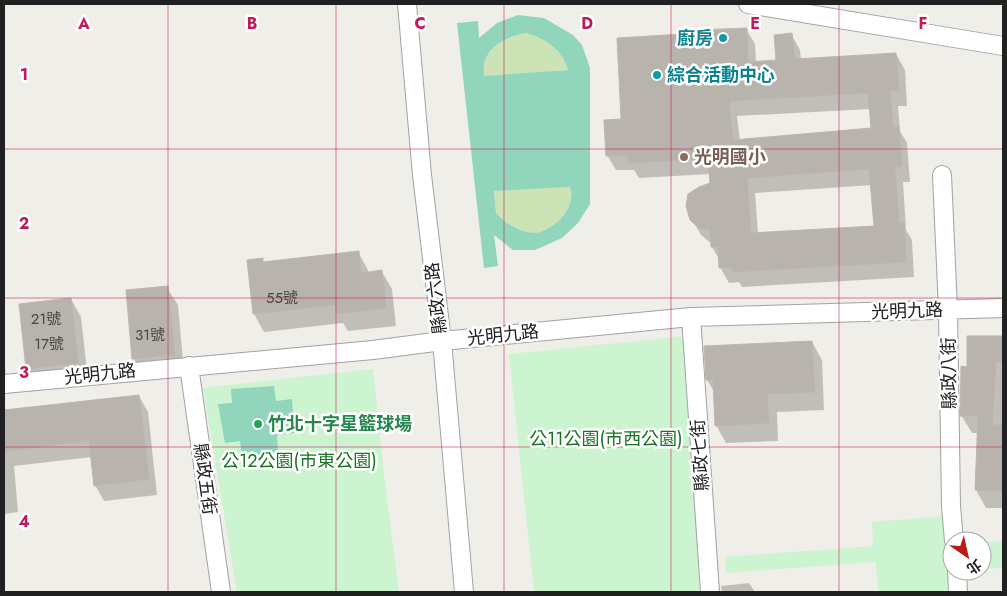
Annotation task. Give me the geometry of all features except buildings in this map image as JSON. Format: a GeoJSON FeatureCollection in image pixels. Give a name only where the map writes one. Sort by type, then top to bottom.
{"type":"FeatureCollection","features":[{"type":"Feature","properties":{"kind":"street","name":"縣政六路"},"geometry":{"type":"LineString","coordinates":[[407,4],[422,175],[442,341],[464,592]]}},
{"type":"Feature","properties":{"kind":"street"},"geometry":{"type":"LineString","coordinates":[[748,4],[1003,46]]}},
{"type":"Feature","properties":{"kind":"street","name":"縣政八街"},"geometry":{"type":"LineString","coordinates":[[942,176],[948,310],[953,531]]}},
{"type":"Feature","properties":{"kind":"street","name":"光明九路"},"geometry":{"type":"LineString","coordinates":[[4,384],[373,350],[442,341],[691,317],[1003,308]]}},
{"type":"Feature","properties":{"kind":"street","name":"縣政七街"},"geometry":{"type":"LineString","coordinates":[[691,317],[710,592]]}},
{"type":"Feature","properties":{"kind":"street","name":"縣政五街"},"geometry":{"type":"LineString","coordinates":[[189,366],[221,592]]}},
{"type":"Feature","properties":{"kind":"green space"},"geometry":{"type":"Polygon","coordinates":[[[518,15],[544,18],[573,35],[582,45],[590,68],[590,204],[578,223],[562,238],[535,250],[513,250],[494,235],[498,266],[484,268],[457,23],[478,21],[479,38],[497,23],[518,15]],[[526,33],[509,38],[495,46],[486,59],[484,76],[568,70],[562,56],[552,46],[540,38],[526,33]],[[570,187],[494,191],[496,213],[517,229],[533,233],[546,230],[558,222],[567,210],[571,197],[570,187]]]}},
{"type":"Feature","properties":{"kind":"green space"},"geometry":{"type":"Polygon","coordinates":[[[526,33],[541,38],[557,50],[568,70],[484,77],[484,67],[490,52],[509,38],[526,33]]]}},
{"type":"Feature","properties":{"kind":"green space"},"geometry":{"type":"Polygon","coordinates":[[[571,187],[571,199],[566,211],[557,222],[545,230],[533,233],[517,229],[496,213],[494,191],[571,187]]]}},
{"type":"Feature","properties":{"kind":"green space","name":"公11公園(市西公園)"},"geometry":{"type":"Polygon","coordinates":[[[687,336],[705,592],[534,592],[509,354],[687,336]]]}},
{"type":"Feature","properties":{"kind":"green space","name":"公12公園(市東公園)"},"geometry":{"type":"Polygon","coordinates":[[[373,369],[399,592],[237,592],[203,388],[373,369]]]}},
{"type":"Feature","properties":{"kind":"green space","name":"竹北十字星籃球場"},"geometry":{"type":"Polygon","coordinates":[[[274,386],[276,401],[292,399],[294,433],[277,435],[278,452],[242,457],[240,441],[225,443],[218,404],[232,403],[231,389],[274,386]]]}},
{"type":"Feature","properties":{"kind":"green space"},"geometry":{"type":"Polygon","coordinates":[[[946,516],[947,531],[942,531],[942,581],[950,581],[951,592],[878,592],[876,562],[726,573],[725,557],[873,546],[872,522],[946,516]]]}},
{"type":"Feature","properties":{"kind":"green space"},"geometry":{"type":"Polygon","coordinates":[[[1003,541],[1003,568],[992,569],[992,542],[1003,541]]]}},
{"type":"Feature","properties":{"kind":"place","name":"廚房"},"geometry":{"type":"Point","coordinates":[723,38]}},
{"type":"Feature","properties":{"kind":"place","name":"綜合活動中心"},"geometry":{"type":"Point","coordinates":[657,75]}},
{"type":"Feature","properties":{"kind":"place","name":"光明國小"},"geometry":{"type":"Point","coordinates":[684,157]}},
{"type":"Feature","properties":{"kind":"place","name":"竹北十字星籃球場"},"geometry":{"type":"Point","coordinates":[258,424]}}]}
